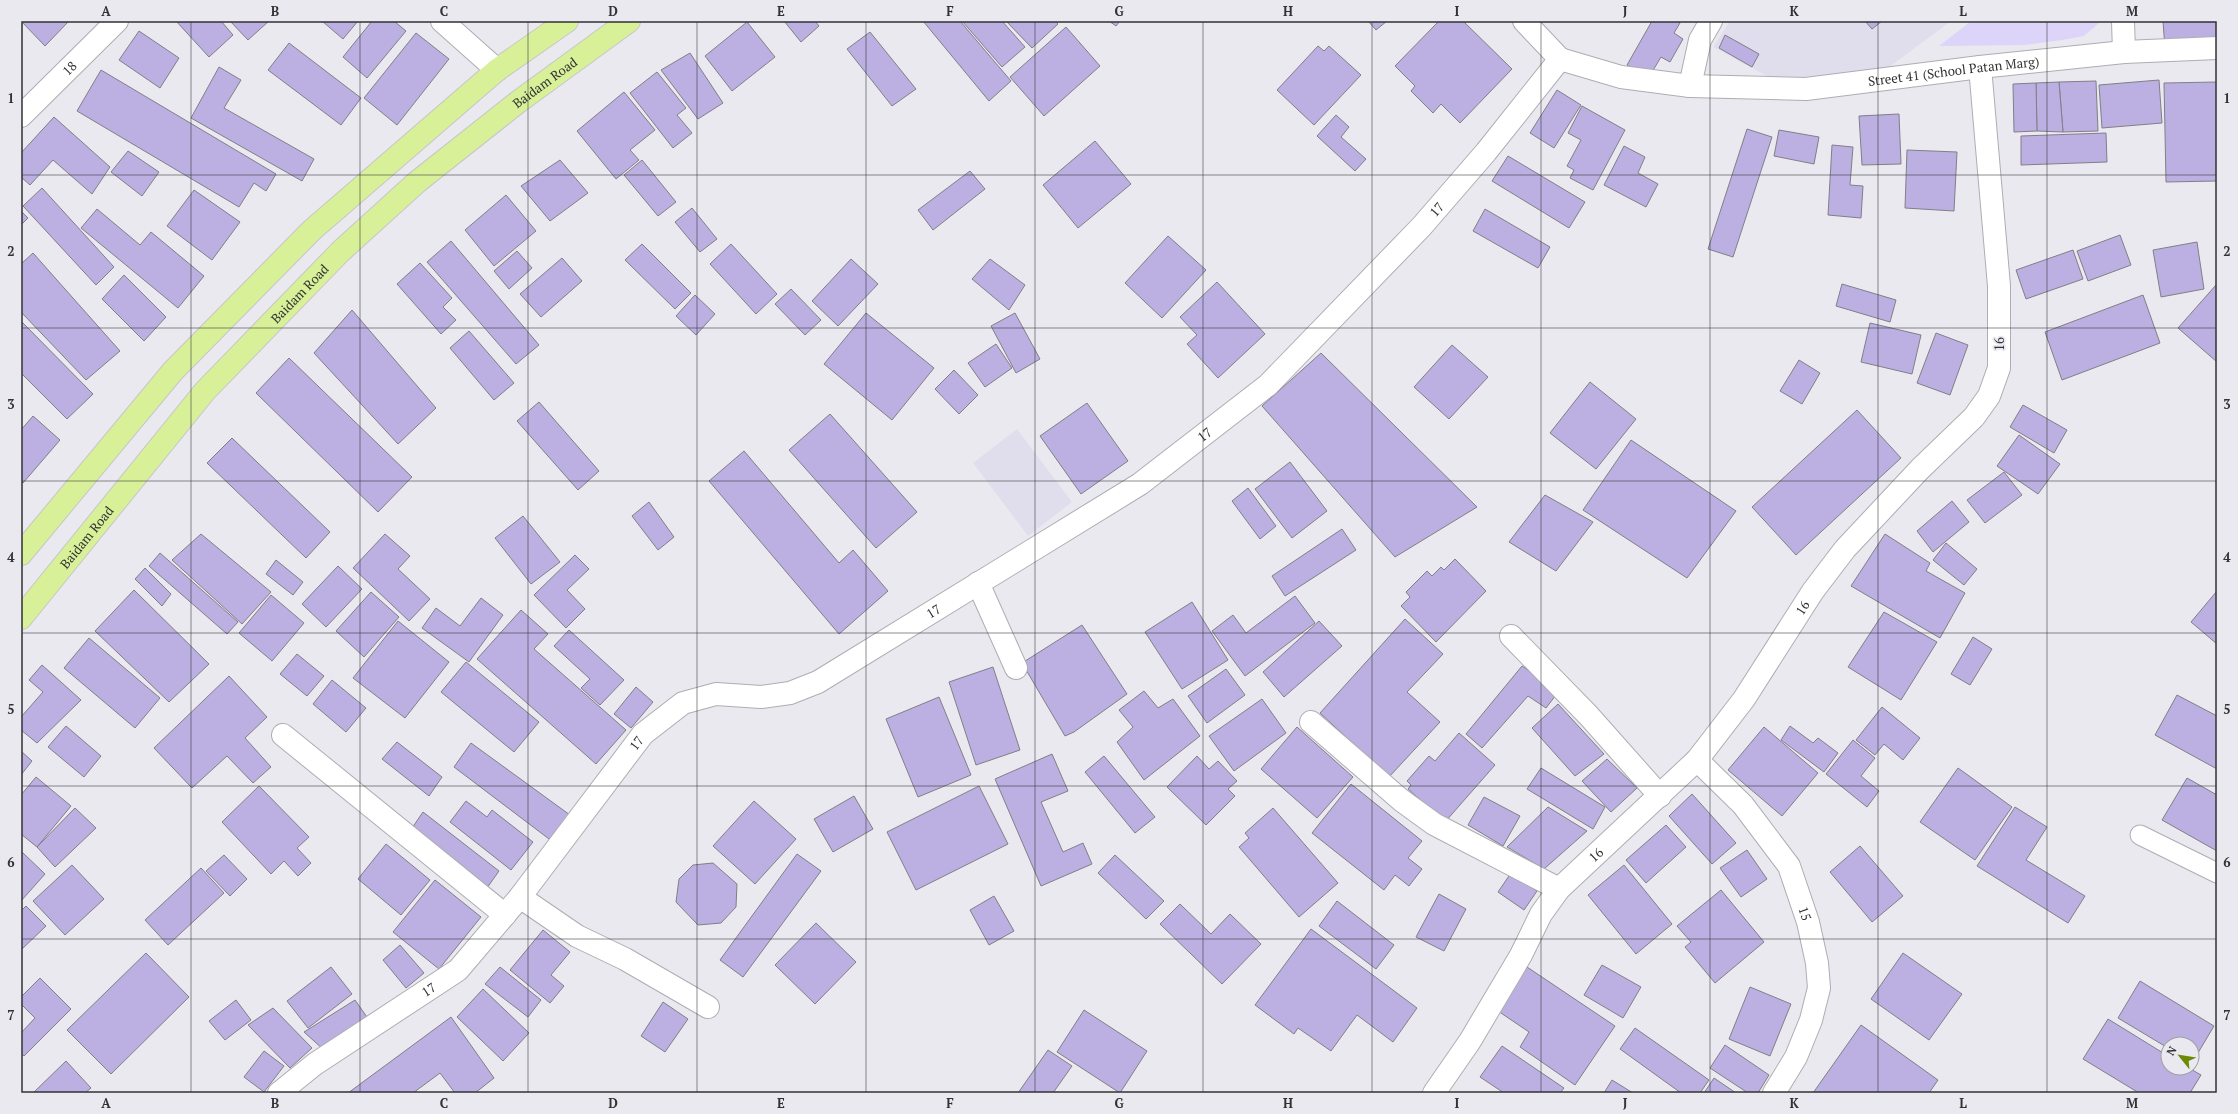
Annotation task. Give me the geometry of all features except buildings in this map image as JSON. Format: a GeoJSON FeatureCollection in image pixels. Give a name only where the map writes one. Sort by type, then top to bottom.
{"type":"FeatureCollection","features":[{"type":"Feature","properties":{"kind":"main road"},"geometry":{"type":"LineString","coordinates":[[21,554],[173,371],[246,294],[312,230],[497,70],[567,21]]}},
{"type":"Feature","properties":{"kind":"main road","name":"Baidam Road"},"geometry":{"type":"LineString","coordinates":[[21,618],[205,391],[340,252],[417,182],[518,102],[629,21]]}},
{"type":"Feature","properties":{"kind":"street","name":"18"},"geometry":{"type":"LineString","coordinates":[[21,116],[117,21]]}},
{"type":"Feature","properties":{"kind":"street"},"geometry":{"type":"LineString","coordinates":[[442,21],[497,70]]}},
{"type":"Feature","properties":{"kind":"street"},"geometry":{"type":"LineString","coordinates":[[1524,21],[1560,59]]}},
{"type":"Feature","properties":{"kind":"street"},"geometry":{"type":"LineString","coordinates":[[1690,86],[1700,40],[1711,21]]}},
{"type":"Feature","properties":{"kind":"street"},"geometry":{"type":"LineString","coordinates":[[2123,21],[2124,52]]}},
{"type":"Feature","properties":{"kind":"street","name":"Street 41 (School Patan Marg)"},"geometry":{"type":"LineString","coordinates":[[1560,59],[1621,77],[1690,86],[1806,89],[1980,67],[2124,52],[2217,48]]}},
{"type":"Feature","properties":{"kind":"street","name":"17"},"geometry":{"type":"LineString","coordinates":[[279,1093],[315,1064],[458,970],[520,897],[642,734],[683,703],[716,694],[761,696],[790,693],[818,682],[1140,484],[1268,385],[1422,226],[1486,152],[1560,59]]}},
{"type":"Feature","properties":{"kind":"street","name":"16"},"geometry":{"type":"LineString","coordinates":[[1434,1093],[1470,1041],[1521,955],[1541,914],[1559,889],[1697,760],[1744,699],[1813,591],[1845,549],[1915,474],[1974,417],[1989,396],[1999,368],[1999,286],[1980,67]]}},
{"type":"Feature","properties":{"kind":"street"},"geometry":{"type":"LineString","coordinates":[[978,583],[1016,668]]}},
{"type":"Feature","properties":{"kind":"street"},"geometry":{"type":"LineString","coordinates":[[1511,636],[1589,716],[1660,796]]}},
{"type":"Feature","properties":{"kind":"street"},"geometry":{"type":"LineString","coordinates":[[1311,722],[1401,800],[1434,824],[1559,889]]}},
{"type":"Feature","properties":{"kind":"street"},"geometry":{"type":"LineString","coordinates":[[283,735],[505,915]]}},
{"type":"Feature","properties":{"kind":"street","name":"15"},"geometry":{"type":"LineString","coordinates":[[1697,760],[1743,805],[1789,866],[1808,922],[1817,963],[1819,988],[1811,1020],[1796,1057],[1774,1093]]}},
{"type":"Feature","properties":{"kind":"street"},"geometry":{"type":"LineString","coordinates":[[520,897],[578,936],[625,959],[708,1007]]}},
{"type":"Feature","properties":{"kind":"lane"},"geometry":{"type":"LineString","coordinates":[[2140,835],[2217,873]]}},
{"type":"Feature","properties":{"kind":"shaded area"},"geometry":{"type":"Polygon","coordinates":[[[1730,21],[1951,21],[1888,68],[1776,81],[1713,47],[1730,21]]]}},
{"type":"Feature","properties":{"kind":"shaded area"},"geometry":{"type":"Polygon","coordinates":[[[1971,21],[2098,21],[2099,23],[2084,36],[2062,40],[2025,45],[1939,46],[1971,21]]]}},
{"type":"Feature","properties":{"kind":"shaded area"},"geometry":{"type":"Polygon","coordinates":[[[1017,429],[1072,502],[1028,536],[973,463],[1017,429]]]}}]}
